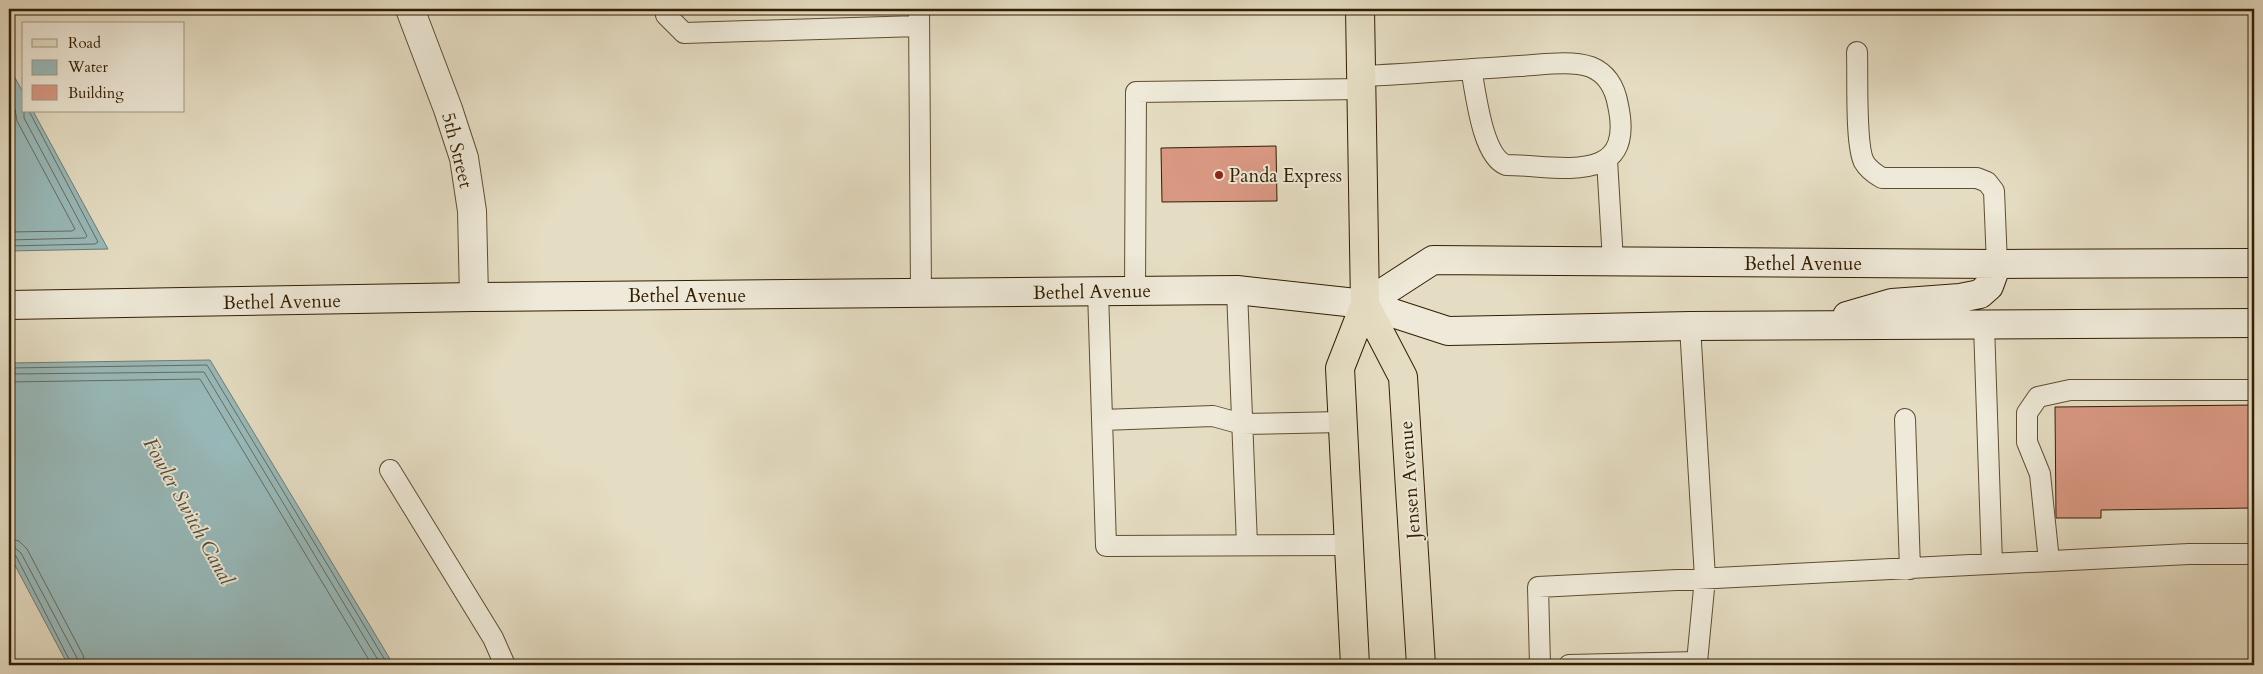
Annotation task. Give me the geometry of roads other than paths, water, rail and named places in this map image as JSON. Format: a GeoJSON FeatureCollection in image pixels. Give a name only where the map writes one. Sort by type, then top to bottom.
{"type":"FeatureCollection","features":[{"type":"Feature","properties":{"kind":"main road","name":"5th Street"},"geometry":{"type":"LineString","coordinates":[[410,9],[448,109],[464,158],[472,211],[474,297]]}},
{"type":"Feature","properties":{"kind":"main road","name":"Jensen Avenue"},"geometry":{"type":"LineString","coordinates":[[1354,665],[1340,368],[1365,304],[1360,9]]}},
{"type":"Feature","properties":{"kind":"main road","name":"Bethel Avenue"},"geometry":{"type":"LineString","coordinates":[[1365,304],[1434,260],[1997,264],[2254,263]]}},
{"type":"Feature","properties":{"kind":"main road"},"geometry":{"type":"LineString","coordinates":[[1812,326],[1892,303],[1960,298],[1980,294],[1989,286],[1997,264]]}},
{"type":"Feature","properties":{"kind":"main road","name":"Bethel Avenue"},"geometry":{"type":"LineString","coordinates":[[9,304],[474,297],[1237,290],[1365,304],[1448,331],[1690,326],[2254,323]]}},
{"type":"Feature","properties":{"kind":"main road","name":"Jensen Avenue"},"geometry":{"type":"LineString","coordinates":[[1365,304],[1403,377],[1421,665]]}},
{"type":"Feature","properties":{"kind":"lane"},"geometry":{"type":"LineString","coordinates":[[665,9],[666,15],[684,33],[919,18],[921,293]]}},
{"type":"Feature","properties":{"kind":"lane"},"geometry":{"type":"LineString","coordinates":[[1857,52],[1859,141],[1864,162],[1872,172],[1882,178],[1977,178],[1987,182],[1994,191],[1997,264]]}},
{"type":"Feature","properties":{"kind":"lane"},"geometry":{"type":"LineString","coordinates":[[1135,291],[1136,92],[1361,82],[1471,69],[1576,64],[1604,74],[1615,93],[1619,106],[1621,141],[1616,152],[1603,163],[1578,168],[1506,165],[1499,162],[1494,157],[1485,137],[1471,69]]}},
{"type":"Feature","properties":{"kind":"lane"},"geometry":{"type":"LineString","coordinates":[[1607,160],[1613,261]]}},
{"type":"Feature","properties":{"kind":"lane"},"geometry":{"type":"LineString","coordinates":[[1237,290],[1247,545]]}},
{"type":"Feature","properties":{"kind":"lane"},"geometry":{"type":"LineString","coordinates":[[1098,291],[1106,546],[1348,545]]}},
{"type":"Feature","properties":{"kind":"lane"},"geometry":{"type":"LineString","coordinates":[[1984,324],[1992,564]]}},
{"type":"Feature","properties":{"kind":"lane"},"geometry":{"type":"LineString","coordinates":[[1569,665],[1697,663],[1705,578],[1690,326]]}},
{"type":"Feature","properties":{"kind":"lane"},"geometry":{"type":"LineString","coordinates":[[2049,561],[2040,474],[2026,442],[2027,413],[2038,397],[2070,390],[2254,390]]}},
{"type":"Feature","properties":{"kind":"lane"},"geometry":{"type":"LineString","coordinates":[[1102,420],[1213,416],[1242,424],[1342,422]]}},
{"type":"Feature","properties":{"kind":"lane"},"geometry":{"type":"LineString","coordinates":[[1905,419],[1910,569]]}},
{"type":"Feature","properties":{"kind":"lane"},"geometry":{"type":"LineString","coordinates":[[390,470],[494,638],[505,665]]}},
{"type":"Feature","properties":{"kind":"lane"},"geometry":{"type":"LineString","coordinates":[[1540,665],[1538,586],[2189,554],[2254,554]]}},
{"type":"Feature","properties":{"kind":"water"},"geometry":{"type":"Polygon","coordinates":[[[9,67],[22,90],[22,112],[34,112],[108,249],[9,251],[9,67]]]}},
{"type":"Feature","properties":{"kind":"water","name":"Fowler Switch Canal"},"geometry":{"type":"Polygon","coordinates":[[[210,360],[394,665],[68,665],[9,554],[9,363],[210,360]]]}},
{"type":"Feature","properties":{"kind":"place","name":"Panda Express"},"geometry":{"type":"Point","coordinates":[1219,175]}}]}
